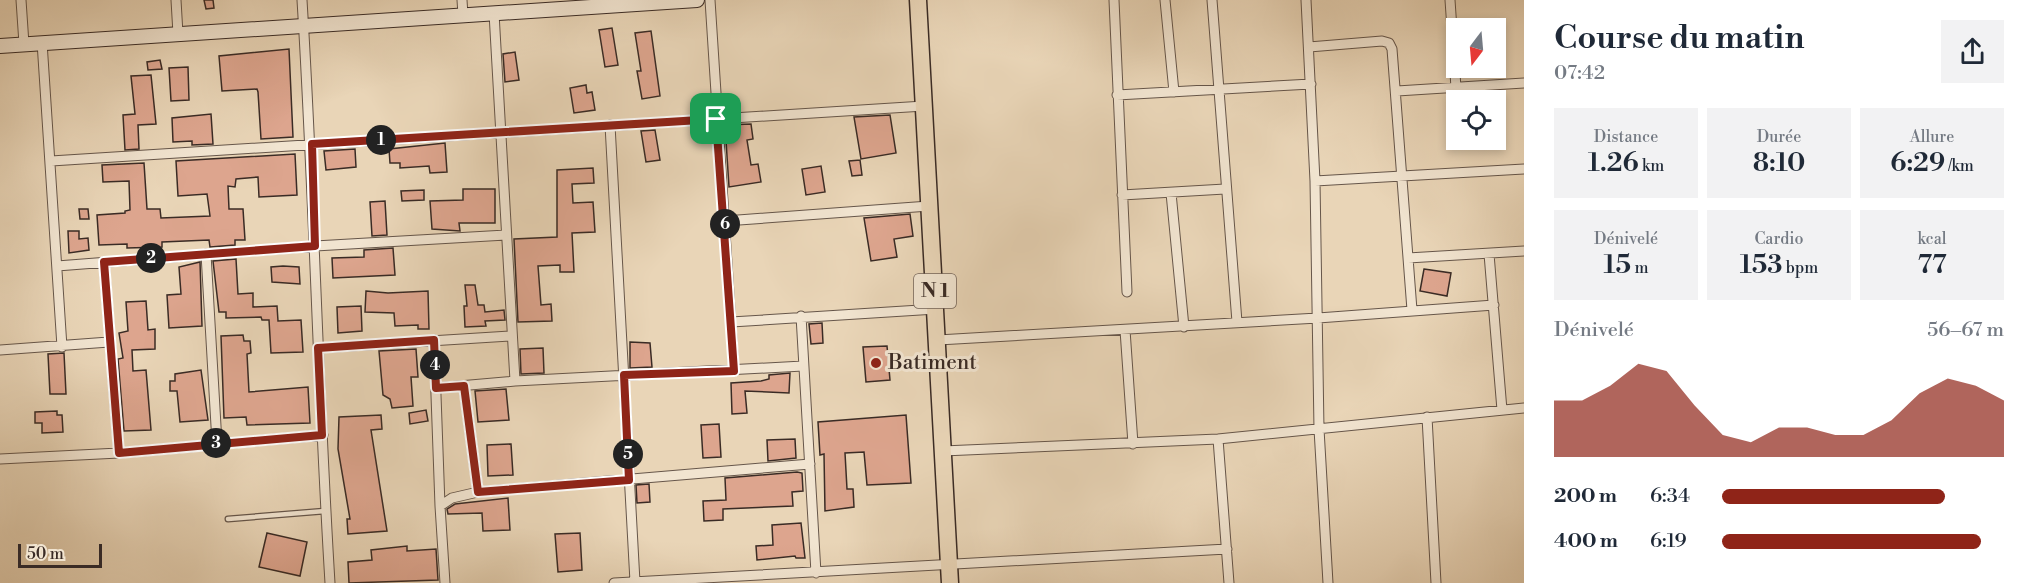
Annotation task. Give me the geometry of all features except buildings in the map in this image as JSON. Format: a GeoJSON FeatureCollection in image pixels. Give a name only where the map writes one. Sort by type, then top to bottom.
{"type":"FeatureCollection","features":[{"type":"Feature","properties":{"kind":"highway","name":"N 1"},"geometry":{"type":"LineString","coordinates":[[918,0],[950,575]]}},
{"type":"Feature","properties":{"kind":"main road"},"geometry":{"type":"LineString","coordinates":[[0,46],[494,13],[578,4],[697,0]]}},
{"type":"Feature","properties":{"kind":"street"},"geometry":{"type":"LineString","coordinates":[[21,0],[24,44]]}},
{"type":"Feature","properties":{"kind":"street"},"geometry":{"type":"LineString","coordinates":[[176,0],[178,34]]}},
{"type":"Feature","properties":{"kind":"street"},"geometry":{"type":"LineString","coordinates":[[302,0],[312,144],[318,348],[330,583]]}},
{"type":"Feature","properties":{"kind":"street"},"geometry":{"type":"LineString","coordinates":[[462,0],[463,15]]}},
{"type":"Feature","properties":{"kind":"street"},"geometry":{"type":"LineString","coordinates":[[710,0],[734,371]]}},
{"type":"Feature","properties":{"kind":"street"},"geometry":{"type":"LineString","coordinates":[[1114,0],[1127,292]]}},
{"type":"Feature","properties":{"kind":"street"},"geometry":{"type":"LineString","coordinates":[[1165,0],[1174,92]]}},
{"type":"Feature","properties":{"kind":"street"},"geometry":{"type":"LineString","coordinates":[[1212,0],[1237,322]]}},
{"type":"Feature","properties":{"kind":"street"},"geometry":{"type":"LineString","coordinates":[[1306,0],[1315,181],[1319,429],[1328,583]]}},
{"type":"Feature","properties":{"kind":"street"},"geometry":{"type":"LineString","coordinates":[[1450,0],[1456,88]]}},
{"type":"Feature","properties":{"kind":"street"},"geometry":{"type":"LineString","coordinates":[[494,13],[510,336],[515,381]]}},
{"type":"Feature","properties":{"kind":"street"},"geometry":{"type":"LineString","coordinates":[[42,42],[62,347]]}},
{"type":"Feature","properties":{"kind":"street"},"geometry":{"type":"LineString","coordinates":[[1309,47],[1389,43],[1392,49],[1412,310]]}},
{"type":"Feature","properties":{"kind":"street"},"geometry":{"type":"LineString","coordinates":[[1397,91],[1524,83]]}},
{"type":"Feature","properties":{"kind":"street"},"geometry":{"type":"LineString","coordinates":[[1117,95],[1311,84]]}},
{"type":"Feature","properties":{"kind":"street"},"geometry":{"type":"LineString","coordinates":[[51,161],[924,106]]}},
{"type":"Feature","properties":{"kind":"street"},"geometry":{"type":"LineString","coordinates":[[610,125],[635,582]]}},
{"type":"Feature","properties":{"kind":"street"},"geometry":{"type":"LineString","coordinates":[[1315,181],[1524,169]]}},
{"type":"Feature","properties":{"kind":"street"},"geometry":{"type":"LineString","coordinates":[[1122,195],[1171,194],[1225,189]]}},
{"type":"Feature","properties":{"kind":"street"},"geometry":{"type":"LineString","coordinates":[[1171,194],[1184,327]]}},
{"type":"Feature","properties":{"kind":"street"},"geometry":{"type":"LineString","coordinates":[[725,220],[929,207]]}},
{"type":"Feature","properties":{"kind":"street"},"geometry":{"type":"LineString","coordinates":[[57,266],[315,246],[506,235]]}},
{"type":"Feature","properties":{"kind":"street"},"geometry":{"type":"LineString","coordinates":[[1408,258],[1524,251]]}},
{"type":"Feature","properties":{"kind":"street"},"geometry":{"type":"LineString","coordinates":[[206,254],[217,443]]}},
{"type":"Feature","properties":{"kind":"street"},"geometry":{"type":"LineString","coordinates":[[1489,254],[1502,410]]}},
{"type":"Feature","properties":{"kind":"street"},"geometry":{"type":"LineString","coordinates":[[104,262],[119,453]]}},
{"type":"Feature","properties":{"kind":"street"},"geometry":{"type":"LineString","coordinates":[[938,340],[1184,327],[1494,304]]}},
{"type":"Feature","properties":{"kind":"street"},"geometry":{"type":"LineString","coordinates":[[730,322],[936,309]]}},
{"type":"Feature","properties":{"kind":"street"},"geometry":{"type":"LineString","coordinates":[[801,316],[816,573]]}},
{"type":"Feature","properties":{"kind":"street"},"geometry":{"type":"LineString","coordinates":[[1125,330],[1133,444]]}},
{"type":"Feature","properties":{"kind":"street"},"geometry":{"type":"LineString","coordinates":[[318,348],[510,336]]}},
{"type":"Feature","properties":{"kind":"street"},"geometry":{"type":"LineString","coordinates":[[434,340],[440,506],[446,583]]}},
{"type":"Feature","properties":{"kind":"street"},"geometry":{"type":"LineString","coordinates":[[0,350],[109,342]]}},
{"type":"Feature","properties":{"kind":"street"},"geometry":{"type":"LineString","coordinates":[[436,388],[515,381],[803,366]]}},
{"type":"Feature","properties":{"kind":"street"},"geometry":{"type":"LineString","coordinates":[[464,386],[478,492]]}},
{"type":"Feature","properties":{"kind":"street"},"geometry":{"type":"LineString","coordinates":[[943,451],[1218,439],[1524,408]]}},
{"type":"Feature","properties":{"kind":"street"},"geometry":{"type":"LineString","coordinates":[[1427,417],[1436,583]]}},
{"type":"Feature","properties":{"kind":"street"},"geometry":{"type":"LineString","coordinates":[[0,459],[119,453],[322,435]]}},
{"type":"Feature","properties":{"kind":"street"},"geometry":{"type":"LineString","coordinates":[[1218,439],[1229,583]]}},
{"type":"Feature","properties":{"kind":"street"},"geometry":{"type":"LineString","coordinates":[[440,506],[452,498],[478,492],[810,464]]}},
{"type":"Feature","properties":{"kind":"street"},"geometry":{"type":"LineString","coordinates":[[614,583],[816,573],[950,575],[1227,549]]}},
{"type":"Feature","properties":{"kind":"lane"},"geometry":{"type":"LineString","coordinates":[[228,519],[325,511]]}},
{"type":"Feature","properties":{"kind":"place","name":"Batiment"},"geometry":{"type":"Point","coordinates":[876,363]}},
{"type":"Feature","properties":{"kind":"route"},"geometry":{"type":"LineString","coordinates":[[716,119],[734,371],[624,375],[629,480],[478,492],[464,386],[436,388],[434,340],[318,348],[322,435],[119,453],[104,262],[315,246],[312,144],[716,119]]}}]}
